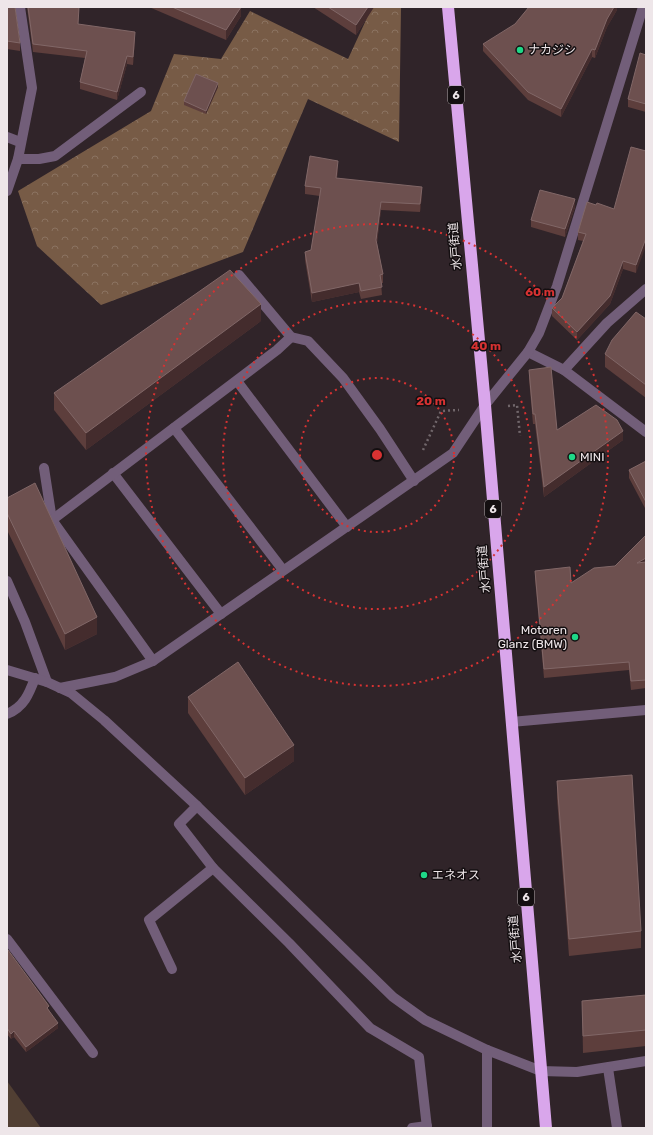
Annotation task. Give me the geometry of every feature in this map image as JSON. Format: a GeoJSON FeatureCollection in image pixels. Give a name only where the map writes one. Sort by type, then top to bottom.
{"type":"FeatureCollection","features":[{"type":"Feature","properties":{"kind":"highway","name":"水戸街道"},"geometry":{"type":"LineString","coordinates":[[448,7],[485,405],[546,1128]]}},
{"type":"Feature","properties":{"kind":"street"},"geometry":{"type":"LineString","coordinates":[[7,191],[18,159],[20,142],[32,88],[20,7]]}},
{"type":"Feature","properties":{"kind":"street"},"geometry":{"type":"LineString","coordinates":[[60,688],[115,677],[152,661],[453,453],[485,405],[528,352],[539,333],[557,286],[643,7]]}},
{"type":"Feature","properties":{"kind":"street"},"geometry":{"type":"LineString","coordinates":[[18,159],[39,159],[55,156],[141,92]]}},
{"type":"Feature","properties":{"kind":"street"},"geometry":{"type":"LineString","coordinates":[[7,137],[20,142]]}},
{"type":"Feature","properties":{"kind":"street"},"geometry":{"type":"LineString","coordinates":[[239,275],[291,337],[308,341],[343,378],[380,429],[414,481]]}},
{"type":"Feature","properties":{"kind":"street"},"geometry":{"type":"LineString","coordinates":[[564,370],[607,323],[646,290]]}},
{"type":"Feature","properties":{"kind":"street"},"geometry":{"type":"LineString","coordinates":[[52,520],[237,381],[277,350],[291,337]]}},
{"type":"Feature","properties":{"kind":"street"},"geometry":{"type":"LineString","coordinates":[[528,352],[564,370],[646,432]]}},
{"type":"Feature","properties":{"kind":"street"},"geometry":{"type":"LineString","coordinates":[[237,381],[347,527]]}},
{"type":"Feature","properties":{"kind":"street"},"geometry":{"type":"LineString","coordinates":[[174,428],[283,570]]}},
{"type":"Feature","properties":{"kind":"street"},"geometry":{"type":"LineString","coordinates":[[44,468],[44,490],[52,520],[152,661]]}},
{"type":"Feature","properties":{"kind":"street"},"geometry":{"type":"LineString","coordinates":[[113,473],[221,614]]}},
{"type":"Feature","properties":{"kind":"street"},"geometry":{"type":"LineString","coordinates":[[7,581],[25,622],[47,682]]}},
{"type":"Feature","properties":{"kind":"street"},"geometry":{"type":"LineString","coordinates":[[7,670],[47,682],[71,693],[104,720],[197,806],[393,997],[425,1020],[487,1050],[541,1071],[577,1072],[646,1061]]}},
{"type":"Feature","properties":{"kind":"street"},"geometry":{"type":"LineString","coordinates":[[7,714],[14,711],[27,699],[35,678]]}},
{"type":"Feature","properties":{"kind":"street"},"geometry":{"type":"LineString","coordinates":[[511,722],[646,710]]}},
{"type":"Feature","properties":{"kind":"street"},"geometry":{"type":"LineString","coordinates":[[197,806],[179,824],[213,868],[370,1028],[419,1057],[427,1127],[412,1128]]}},
{"type":"Feature","properties":{"kind":"street"},"geometry":{"type":"LineString","coordinates":[[172,969],[149,920],[213,868]]}},
{"type":"Feature","properties":{"kind":"street"},"geometry":{"type":"LineString","coordinates":[[7,939],[93,1053]]}},
{"type":"Feature","properties":{"kind":"street"},"geometry":{"type":"LineString","coordinates":[[487,1050],[487,1128]]}},
{"type":"Feature","properties":{"kind":"street"},"geometry":{"type":"LineString","coordinates":[[608,1068],[617,1128]]}},
{"type":"Feature","properties":{"kind":"path"},"geometry":{"type":"LineString","coordinates":[[517,405],[520,436]]}},
{"type":"Feature","properties":{"kind":"path"},"geometry":{"type":"LineString","coordinates":[[422,453],[441,411]]}},
{"type":"Feature","properties":{"kind":"shaded area"},"geometry":{"type":"Polygon","coordinates":[[[7,1081],[41,1128],[7,1128],[7,1081]]]}},
{"type":"Feature","properties":{"kind":"green space"},"geometry":{"type":"Polygon","coordinates":[[[372,7],[401,7],[399,142],[308,99],[243,252],[101,305],[37,246],[18,191],[151,111],[174,54],[221,59],[250,11],[348,59],[372,7]]]}},
{"type":"Feature","properties":{"kind":"building"},"geometry":{"type":"Polygon","coordinates":[[[7,7],[15,7],[20,43],[7,41],[7,7]]]}},
{"type":"Feature","properties":{"kind":"building"},"geometry":{"type":"Polygon","coordinates":[[[28,7],[79,7],[78,24],[135,32],[133,57],[127,56],[117,92],[80,82],[87,51],[33,44],[28,7]]]}},
{"type":"Feature","properties":{"kind":"building"},"geometry":{"type":"Polygon","coordinates":[[[172,7],[241,7],[226,30],[172,7]]]}},
{"type":"Feature","properties":{"kind":"building"},"geometry":{"type":"Polygon","coordinates":[[[328,7],[368,7],[356,25],[328,7]]]}},
{"type":"Feature","properties":{"kind":"building"},"geometry":{"type":"Polygon","coordinates":[[[529,7],[614,7],[607,19],[595,50],[592,49],[561,109],[528,92],[483,44],[515,24],[529,7]]]}},
{"type":"Feature","properties":{"kind":"building"},"geometry":{"type":"Polygon","coordinates":[[[640,53],[646,55],[646,104],[628,99],[640,53]]]}},
{"type":"Feature","properties":{"kind":"building"},"geometry":{"type":"Polygon","coordinates":[[[196,74],[218,83],[206,111],[184,101],[196,74]]]}},
{"type":"Feature","properties":{"kind":"building"},"geometry":{"type":"Polygon","coordinates":[[[631,147],[646,151],[646,238],[636,265],[623,261],[610,296],[577,332],[552,308],[562,298],[586,234],[578,232],[587,202],[596,205],[597,203],[614,209],[631,147]]]}},
{"type":"Feature","properties":{"kind":"building"},"geometry":{"type":"Polygon","coordinates":[[[310,156],[338,161],[336,178],[422,187],[420,204],[381,202],[376,240],[383,274],[380,275],[382,287],[361,291],[359,283],[312,293],[305,252],[311,250],[321,188],[305,186],[310,156]]]}},
{"type":"Feature","properties":{"kind":"building"},"geometry":{"type":"Polygon","coordinates":[[[540,190],[575,199],[565,229],[531,220],[540,190]]]}},
{"type":"Feature","properties":{"kind":"building"},"geometry":{"type":"Polygon","coordinates":[[[230,270],[261,304],[86,433],[54,393],[230,270]]]}},
{"type":"Feature","properties":{"kind":"building"},"geometry":{"type":"Polygon","coordinates":[[[636,312],[646,319],[646,385],[605,354],[612,340],[636,312]]]}},
{"type":"Feature","properties":{"kind":"building"},"geometry":{"type":"Polygon","coordinates":[[[551,367],[557,430],[596,405],[617,420],[623,431],[544,487],[535,414],[533,414],[529,370],[551,367]]]}},
{"type":"Feature","properties":{"kind":"building"},"geometry":{"type":"Polygon","coordinates":[[[646,461],[646,502],[629,470],[646,461]]]}},
{"type":"Feature","properties":{"kind":"building"},"geometry":{"type":"Polygon","coordinates":[[[35,483],[97,617],[65,634],[7,513],[7,498],[35,483]]]}},
{"type":"Feature","properties":{"kind":"building"},"geometry":{"type":"Polygon","coordinates":[[[646,535],[646,558],[637,563],[646,562],[646,680],[631,681],[629,662],[544,669],[535,571],[570,567],[571,583],[594,568],[615,566],[646,535]]]}},
{"type":"Feature","properties":{"kind":"building"},"geometry":{"type":"Polygon","coordinates":[[[238,662],[294,745],[245,778],[188,697],[238,662]]]}},
{"type":"Feature","properties":{"kind":"building"},"geometry":{"type":"Polygon","coordinates":[[[632,775],[641,931],[569,939],[557,781],[632,775]]]}},
{"type":"Feature","properties":{"kind":"building"},"geometry":{"type":"Polygon","coordinates":[[[8,950],[49,1006],[47,1008],[58,1023],[26,1047],[14,1031],[11,1034],[7,1028],[8,950]]]}},
{"type":"Feature","properties":{"kind":"building"},"geometry":{"type":"Polygon","coordinates":[[[646,995],[646,1030],[583,1036],[582,1001],[646,995]]]}},
{"type":"Feature","properties":{"kind":"place","name":"ナカジシ"},"geometry":{"type":"Point","coordinates":[520,50]}},
{"type":"Feature","properties":{"kind":"place","name":"MINI"},"geometry":{"type":"Point","coordinates":[572,457]}},
{"type":"Feature","properties":{"kind":"place","name":"Motoren Glanz (BMW)"},"geometry":{"type":"Point","coordinates":[575,637]}},
{"type":"Feature","properties":{"kind":"place","name":"エネオス"},"geometry":{"type":"Point","coordinates":[424,875]}}]}
